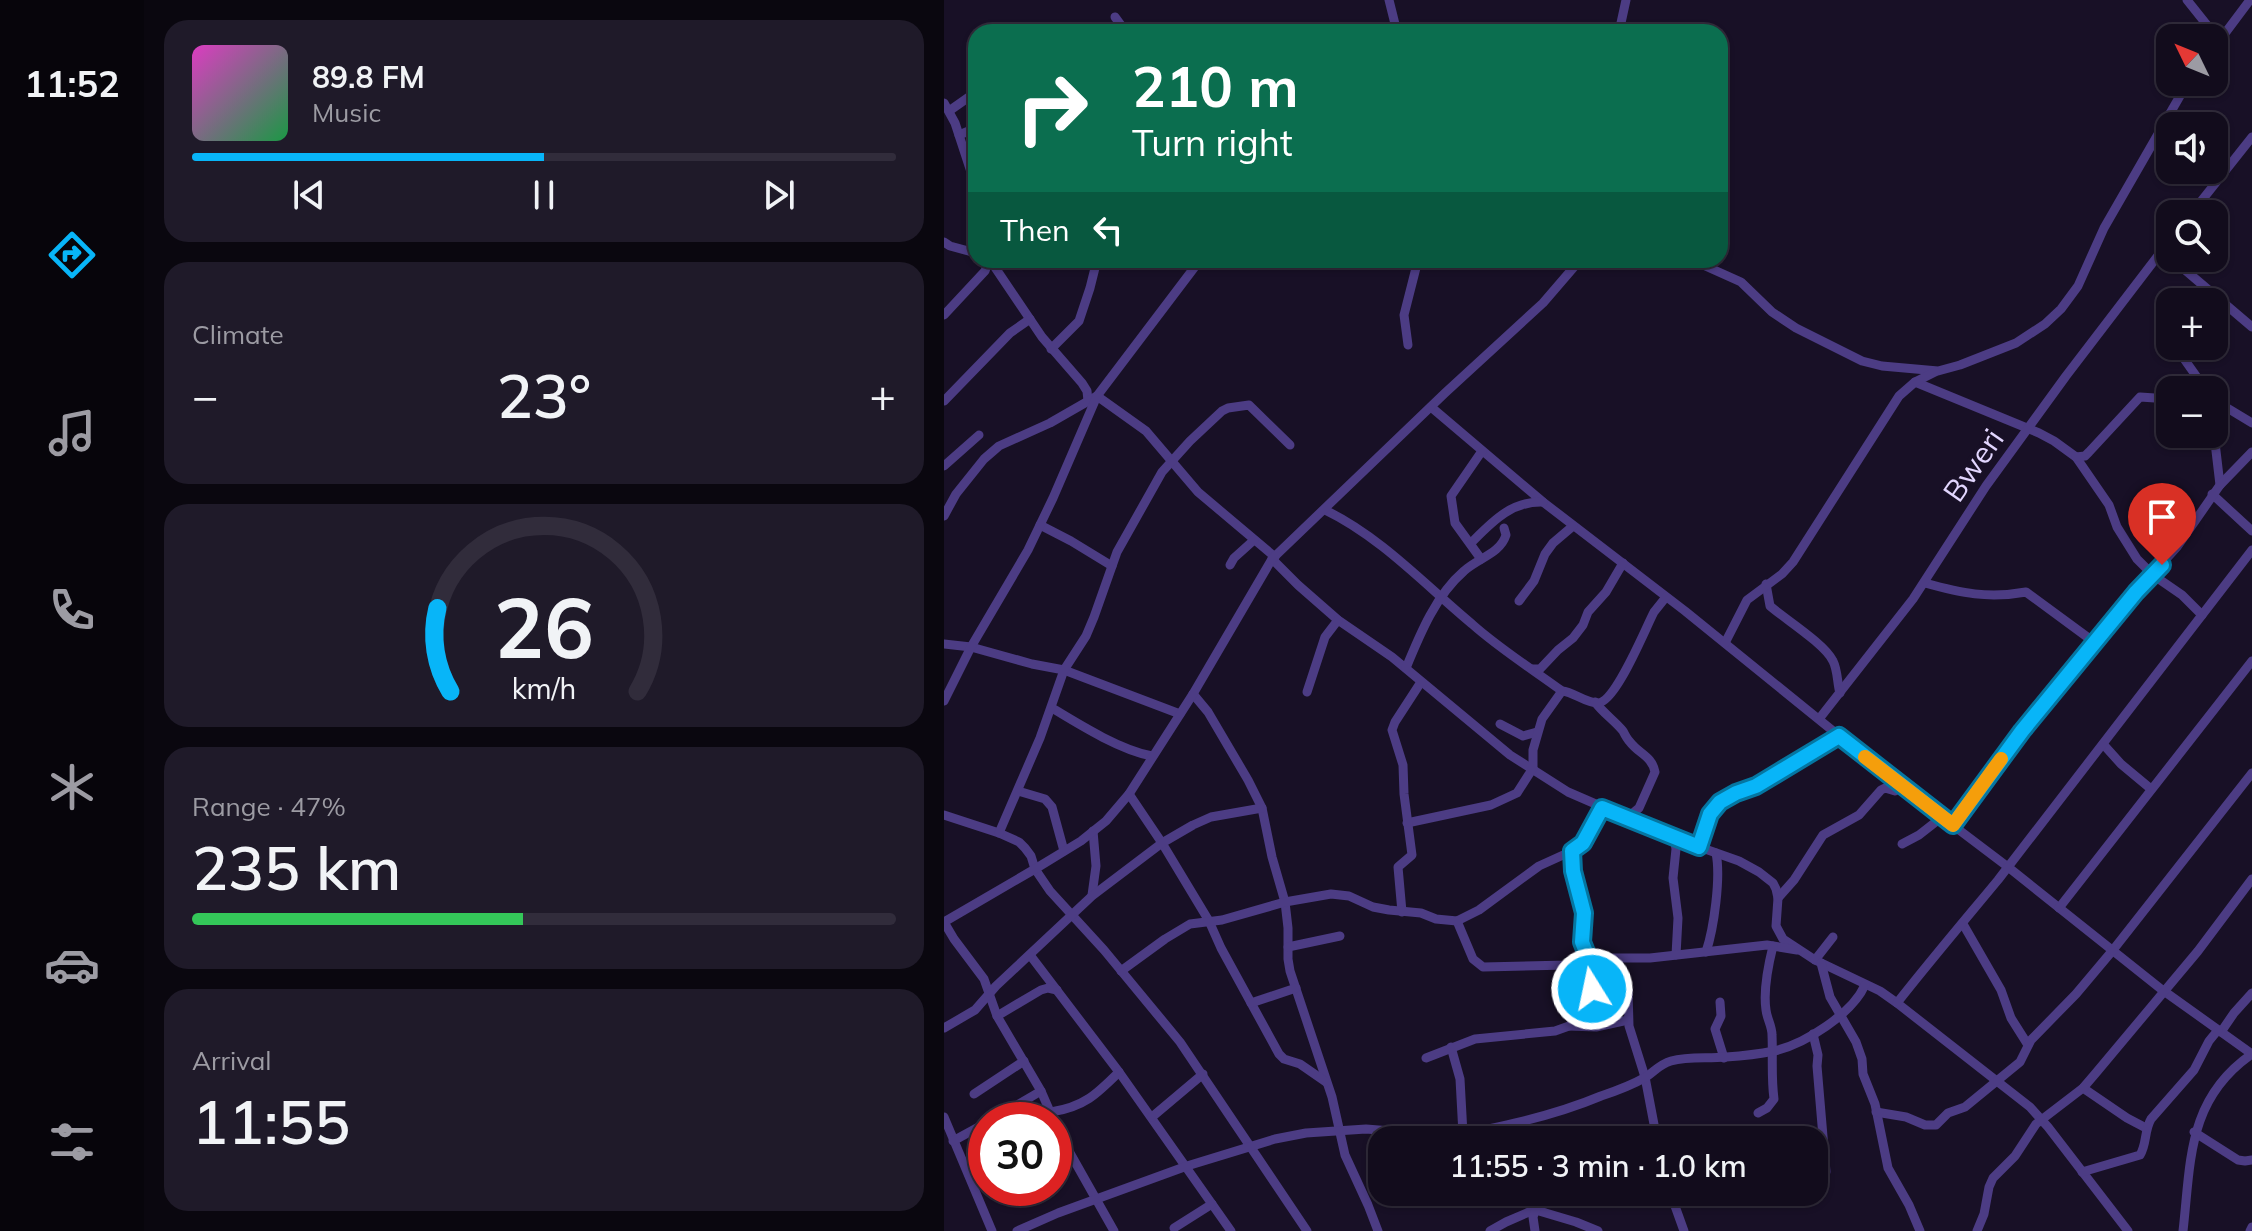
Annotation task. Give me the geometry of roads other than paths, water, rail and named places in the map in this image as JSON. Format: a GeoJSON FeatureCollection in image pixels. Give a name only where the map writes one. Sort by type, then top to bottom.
{"type":"FeatureCollection","features":[{"type":"Feature","properties":{"kind":"street"},"geometry":{"type":"LineString","coordinates":[[1389,0],[1395,24]]}},
{"type":"Feature","properties":{"kind":"street"},"geometry":{"type":"LineString","coordinates":[[1621,24],[1626,0]]}},
{"type":"Feature","properties":{"kind":"street"},"geometry":{"type":"LineString","coordinates":[[2187,0],[2206,24]]}},
{"type":"Feature","properties":{"kind":"street"},"geometry":{"type":"LineString","coordinates":[[2228,29],[2250,0]]}},
{"type":"Feature","properties":{"kind":"street"},"geometry":{"type":"LineString","coordinates":[[1115,17],[1120,24]]}},
{"type":"Feature","properties":{"kind":"street"},"geometry":{"type":"LineString","coordinates":[[968,96],[945,106],[968,163]]}},
{"type":"Feature","properties":{"kind":"street"},"geometry":{"type":"LineString","coordinates":[[1725,643],[1747,600],[1793,562],[1899,396],[1915,382],[1938,371],[2016,343],[2061,309],[2078,286],[2104,228],[2180,96]]}},
{"type":"Feature","properties":{"kind":"street"},"geometry":{"type":"LineString","coordinates":[[959,135],[968,131]]}},
{"type":"Feature","properties":{"kind":"street"},"geometry":{"type":"LineString","coordinates":[[2202,200],[2252,137]]}},
{"type":"Feature","properties":{"kind":"street"},"geometry":{"type":"LineString","coordinates":[[944,242],[968,251]]}},
{"type":"Feature","properties":{"kind":"street"},"geometry":{"type":"LineString","coordinates":[[944,315],[986,268]]}},
{"type":"Feature","properties":{"kind":"street"},"geometry":{"type":"LineString","coordinates":[[995,268],[1051,349],[1082,383],[1092,399],[1146,431],[1198,492],[1234,521],[1338,620],[1406,668],[1510,755],[1568,792],[1674,838],[1739,861],[1759,872],[1773,883],[1778,898],[1775,921],[1783,939],[1818,962],[1897,1003],[1998,1081],[2042,1119],[2128,1231]]}},
{"type":"Feature","properties":{"kind":"street"},"geometry":{"type":"LineString","coordinates":[[1051,349],[1079,321],[1095,268]]}},
{"type":"Feature","properties":{"kind":"street"},"geometry":{"type":"LineString","coordinates":[[944,701],[971,647],[1028,550],[1092,399],[1194,268]]}},
{"type":"Feature","properties":{"kind":"street"},"geometry":{"type":"LineString","coordinates":[[1408,345],[1404,315],[1416,268]]}},
{"type":"Feature","properties":{"kind":"street"},"geometry":{"type":"LineString","coordinates":[[1046,1102],[997,1016],[984,979],[944,922],[1064,851],[1106,821],[1129,794],[1193,694],[1274,558],[1543,303],[1573,268]]}},
{"type":"Feature","properties":{"kind":"street"},"geometry":{"type":"LineString","coordinates":[[1710,268],[1741,282],[1772,312],[1796,328],[1853,356],[1882,366],[1938,371]]}},
{"type":"Feature","properties":{"kind":"street","name":"Bweri"},"geometry":{"type":"LineString","coordinates":[[1819,719],[1925,583],[1955,532],[2028,429],[2156,270]]}},
{"type":"Feature","properties":{"kind":"street"},"geometry":{"type":"LineString","coordinates":[[2185,272],[2202,288]]}},
{"type":"Feature","properties":{"kind":"street"},"geometry":{"type":"LineString","coordinates":[[2228,311],[2252,327]]}},
{"type":"Feature","properties":{"kind":"street"},"geometry":{"type":"LineString","coordinates":[[944,401],[1010,333],[1030,319]]}},
{"type":"Feature","properties":{"kind":"street"},"geometry":{"type":"LineString","coordinates":[[1915,382],[2054,441],[2076,457],[2109,505],[2117,527],[2137,559],[2202,615]]}},
{"type":"Feature","properties":{"kind":"street"},"geometry":{"type":"LineString","coordinates":[[2076,457],[2085,456],[2140,397],[2156,398]]}},
{"type":"Feature","properties":{"kind":"street"},"geometry":{"type":"LineString","coordinates":[[944,516],[956,494],[984,459],[999,446],[1050,423],[1092,399]]}},
{"type":"Feature","properties":{"kind":"street"},"geometry":{"type":"LineString","coordinates":[[999,833],[1052,708],[1064,670],[1086,636],[1122,542],[1171,461],[1222,411],[1243,404],[1249,405],[1290,445]]}},
{"type":"Feature","properties":{"kind":"street"},"geometry":{"type":"LineString","coordinates":[[1431,407],[1543,502],[1725,643],[1901,786],[2163,991],[2252,1054],[2227,1077],[2200,1117],[2194,1132],[2183,1231]]}},
{"type":"Feature","properties":{"kind":"street"},"geometry":{"type":"LineString","coordinates":[[2228,408],[2252,423]]}},
{"type":"Feature","properties":{"kind":"street"},"geometry":{"type":"LineString","coordinates":[[944,466],[979,435]]}},
{"type":"Feature","properties":{"kind":"street"},"geometry":{"type":"LineString","coordinates":[[2214,448],[2220,485]]}},
{"type":"Feature","properties":{"kind":"street"},"geometry":{"type":"LineString","coordinates":[[1481,559],[1455,523],[1451,496],[1482,451]]}},
{"type":"Feature","properties":{"kind":"street"},"geometry":{"type":"LineString","coordinates":[[1953,825],[2011,745],[2094,642],[2177,547],[2212,494],[2252,452]]}},
{"type":"Feature","properties":{"kind":"street"},"geometry":{"type":"LineString","coordinates":[[2212,494],[2252,531]]}},
{"type":"Feature","properties":{"kind":"street"},"geometry":{"type":"LineString","coordinates":[[1471,543],[1504,512],[1520,505],[1543,502]]}},
{"type":"Feature","properties":{"kind":"street"},"geometry":{"type":"LineString","coordinates":[[1325,510],[1342,518],[1441,595],[1470,623],[1562,691],[1595,702],[1602,702],[1618,684],[1653,615],[1666,597]]}},
{"type":"Feature","properties":{"kind":"street"},"geometry":{"type":"LineString","coordinates":[[1040,525],[1112,566]]}},
{"type":"Feature","properties":{"kind":"street"},"geometry":{"type":"LineString","coordinates":[[1519,601],[1534,581],[1545,554],[1573,526]]}},
{"type":"Feature","properties":{"kind":"street"},"geometry":{"type":"LineString","coordinates":[[1406,668],[1441,595],[1466,569],[1502,546],[1506,535],[1504,528]]}},
{"type":"Feature","properties":{"kind":"street"},"geometry":{"type":"LineString","coordinates":[[1230,565],[1254,540]]}},
{"type":"Feature","properties":{"kind":"street"},"geometry":{"type":"LineString","coordinates":[[1897,1003],[2008,867],[2252,550]]}},
{"type":"Feature","properties":{"kind":"street"},"geometry":{"type":"LineString","coordinates":[[1532,669],[1541,669],[1572,640],[1623,563]]}},
{"type":"Feature","properties":{"kind":"street"},"geometry":{"type":"LineString","coordinates":[[1925,583],[1984,596],[2026,592],[2094,642]]}},
{"type":"Feature","properties":{"kind":"street"},"geometry":{"type":"LineString","coordinates":[[1766,584],[1770,607],[1830,656],[1840,693]]}},
{"type":"Feature","properties":{"kind":"street"},"geometry":{"type":"LineString","coordinates":[[1307,692],[1325,637],[1338,620]]}},
{"type":"Feature","properties":{"kind":"street"},"geometry":{"type":"LineString","coordinates":[[944,644],[971,647],[1064,670],[1180,714]]}},
{"type":"Feature","properties":{"kind":"street"},"geometry":{"type":"LineString","coordinates":[[2059,908],[2252,661]]}},
{"type":"Feature","properties":{"kind":"street"},"geometry":{"type":"LineString","coordinates":[[1402,912],[1398,870],[1399,865],[1412,855],[1403,765],[1392,730],[1421,682]]}},
{"type":"Feature","properties":{"kind":"street"},"geometry":{"type":"LineString","coordinates":[[1407,823],[1491,805],[1521,789],[1533,768],[1531,759],[1542,719],[1562,691]]}},
{"type":"Feature","properties":{"kind":"street"},"geometry":{"type":"LineString","coordinates":[[1193,694],[1208,712],[1262,808],[1285,902],[1288,959],[1328,1083],[1350,1168],[1378,1231]]}},
{"type":"Feature","properties":{"kind":"street"},"geometry":{"type":"LineString","coordinates":[[1595,702],[1655,767],[1639,808],[1627,818]]}},
{"type":"Feature","properties":{"kind":"street"},"geometry":{"type":"LineString","coordinates":[[1052,708],[1116,743],[1152,756]]}},
{"type":"Feature","properties":{"kind":"street"},"geometry":{"type":"LineString","coordinates":[[1500,724],[1523,736],[1537,732]]}},
{"type":"Feature","properties":{"kind":"street"},"geometry":{"type":"LineString","coordinates":[[1699,847],[1710,814],[1720,802],[1756,786],[1839,736]]}},
{"type":"Feature","properties":{"kind":"street"},"geometry":{"type":"LineString","coordinates":[[2103,744],[2151,789]]}},
{"type":"Feature","properties":{"kind":"street"},"geometry":{"type":"LineString","coordinates":[[1876,1112],[1906,1117],[1928,1126],[1936,1125],[1948,1113],[1965,1107],[2020,1062],[2028,1045],[2113,950],[2252,773]]}},
{"type":"Feature","properties":{"kind":"street"},"geometry":{"type":"LineString","coordinates":[[1778,898],[1794,880],[1825,833],[1859,815],[1881,790],[1895,791],[1901,786]]}},
{"type":"Feature","properties":{"kind":"street"},"geometry":{"type":"LineString","coordinates":[[1018,791],[1048,802],[1056,816],[1064,851]]}},
{"type":"Feature","properties":{"kind":"street"},"geometry":{"type":"LineString","coordinates":[[1129,794],[1209,921],[1269,1038],[1282,1057],[1300,1064],[1328,1083]]}},
{"type":"Feature","properties":{"kind":"street"},"geometry":{"type":"LineString","coordinates":[[944,1028],[975,1010],[996,986],[1092,896],[1162,843],[1211,817],[1262,808]]}},
{"type":"Feature","properties":{"kind":"street"},"geometry":{"type":"LineString","coordinates":[[1121,971],[1179,930],[1198,922],[1242,915],[1285,902],[1340,894],[1373,907],[1457,921],[1479,910],[1539,866],[1583,843],[1602,808]]}},
{"type":"Feature","properties":{"kind":"street"},"geometry":{"type":"LineString","coordinates":[[944,815],[999,833],[1025,848],[1035,869],[1071,916],[1180,1042],[1307,1231]]}},
{"type":"Feature","properties":{"kind":"street"},"geometry":{"type":"LineString","coordinates":[[1902,844],[1942,817]]}},
{"type":"Feature","properties":{"kind":"street"},"geometry":{"type":"LineString","coordinates":[[1092,896],[1096,866],[1093,831]]}},
{"type":"Feature","properties":{"kind":"street"},"geometry":{"type":"LineString","coordinates":[[1674,838],[1673,878],[1678,918],[1676,955]]}},
{"type":"Feature","properties":{"kind":"street"},"geometry":{"type":"LineString","coordinates":[[1569,1026],[1578,1018],[1592,989],[1590,962],[1582,942],[1584,913],[1573,871],[1572,851]]}},
{"type":"Feature","properties":{"kind":"street"},"geometry":{"type":"LineString","coordinates":[[1706,952],[1716,894],[1716,853]]}},
{"type":"Feature","properties":{"kind":"street"},"geometry":{"type":"LineString","coordinates":[[1977,1231],[1991,1181],[2015,1156],[2033,1128],[2083,1088],[2198,951],[2252,879]]}},
{"type":"Feature","properties":{"kind":"street"},"geometry":{"type":"LineString","coordinates":[[1457,921],[1473,959],[1483,967],[1568,965],[1587,954]]}},
{"type":"Feature","properties":{"kind":"street"},"geometry":{"type":"LineString","coordinates":[[1963,924],[2001,990],[2012,1021],[2028,1045]]}},
{"type":"Feature","properties":{"kind":"street"},"geometry":{"type":"LineString","coordinates":[[1288,947],[1340,936]]}},
{"type":"Feature","properties":{"kind":"street"},"geometry":{"type":"LineString","coordinates":[[1818,962],[1833,937]]}},
{"type":"Feature","properties":{"kind":"street"},"geometry":{"type":"LineString","coordinates":[[1597,958],[1650,958],[1773,946],[1797,950]]}},
{"type":"Feature","properties":{"kind":"street"},"geometry":{"type":"LineString","coordinates":[[1758,1113],[1774,1099],[1771,1025],[1765,1001],[1773,946]]}},
{"type":"Feature","properties":{"kind":"street"},"geometry":{"type":"LineString","coordinates":[[1030,955],[1152,1117],[1231,1231]]}},
{"type":"Feature","properties":{"kind":"street"},"geometry":{"type":"LineString","coordinates":[[1818,962],[1829,992],[1860,1053],[1888,1168],[1920,1231]]}},
{"type":"Feature","properties":{"kind":"street"},"geometry":{"type":"LineString","coordinates":[[1500,1126],[1573,1107],[1621,1089],[1672,1060],[1724,1058],[1772,1051],[1813,1034],[1841,1015],[1859,997],[1865,985]]}},
{"type":"Feature","properties":{"kind":"street"},"geometry":{"type":"LineString","coordinates":[[1251,1003],[1296,988]]}},
{"type":"Feature","properties":{"kind":"street"},"geometry":{"type":"LineString","coordinates":[[997,1016],[1041,990],[1057,990]]}},
{"type":"Feature","properties":{"kind":"street"},"geometry":{"type":"LineString","coordinates":[[1628,990],[1628,1020],[1645,1077],[1654,1126]]}},
{"type":"Feature","properties":{"kind":"street"},"geometry":{"type":"LineString","coordinates":[[2082,1172],[2140,1155],[2151,1119],[2194,1070],[2220,1031],[2252,993]]}},
{"type":"Feature","properties":{"kind":"street"},"geometry":{"type":"LineString","coordinates":[[1720,1002],[1721,1016],[1715,1029],[1724,1058]]}},
{"type":"Feature","properties":{"kind":"street"},"geometry":{"type":"LineString","coordinates":[[1426,1058],[1475,1039],[1555,1031],[1569,1026],[1596,1027],[1628,1020]]}},
{"type":"Feature","properties":{"kind":"street"},"geometry":{"type":"LineString","coordinates":[[1813,1034],[1819,1057],[1817,1066],[1823,1126]]}},
{"type":"Feature","properties":{"kind":"street"},"geometry":{"type":"LineString","coordinates":[[1451,1047],[1460,1079],[1463,1126]]}},
{"type":"Feature","properties":{"kind":"street"},"geometry":{"type":"LineString","coordinates":[[974,1094],[1024,1061]]}},
{"type":"Feature","properties":{"kind":"street"},"geometry":{"type":"LineString","coordinates":[[1072,1106],[1089,1101],[1119,1072]]}},
{"type":"Feature","properties":{"kind":"street"},"geometry":{"type":"LineString","coordinates":[[1152,1117],[1203,1074]]}},
{"type":"Feature","properties":{"kind":"street"},"geometry":{"type":"LineString","coordinates":[[2083,1088],[2146,1128]]}},
{"type":"Feature","properties":{"kind":"street"},"geometry":{"type":"LineString","coordinates":[[1022,1102],[1041,1091]]}},
{"type":"Feature","properties":{"kind":"street"},"geometry":{"type":"LineString","coordinates":[[944,1117],[968,1174]]}},
{"type":"Feature","properties":{"kind":"street"},"geometry":{"type":"LineString","coordinates":[[1017,1231],[1058,1213],[1250,1146],[1306,1133],[1368,1131]]}},
{"type":"Feature","properties":{"kind":"street"},"geometry":{"type":"LineString","coordinates":[[2194,1132],[2238,1160],[2252,1160]]}},
{"type":"Feature","properties":{"kind":"street"},"geometry":{"type":"LineString","coordinates":[[953,1141],[968,1133]]}},
{"type":"Feature","properties":{"kind":"street"},"geometry":{"type":"LineString","coordinates":[[1072,1156],[1114,1231]]}},
{"type":"Feature","properties":{"kind":"street"},"geometry":{"type":"LineString","coordinates":[[1174,1228],[1212,1204]]}},
{"type":"Feature","properties":{"kind":"street"},"geometry":{"type":"LineString","coordinates":[[982,1206],[992,1231]]}},
{"type":"Feature","properties":{"kind":"street"},"geometry":{"type":"LineString","coordinates":[[1490,1231],[1542,1206]]}},
{"type":"Feature","properties":{"kind":"street"},"geometry":{"type":"LineString","coordinates":[[1675,1206],[1684,1231]]}},
{"type":"Feature","properties":{"kind":"street"},"geometry":{"type":"LineString","coordinates":[[1534,1208],[1535,1231]]}},
{"type":"Feature","properties":{"kind":"street"},"geometry":{"type":"LineString","coordinates":[[1534,1208],[1598,1231]]}}]}
